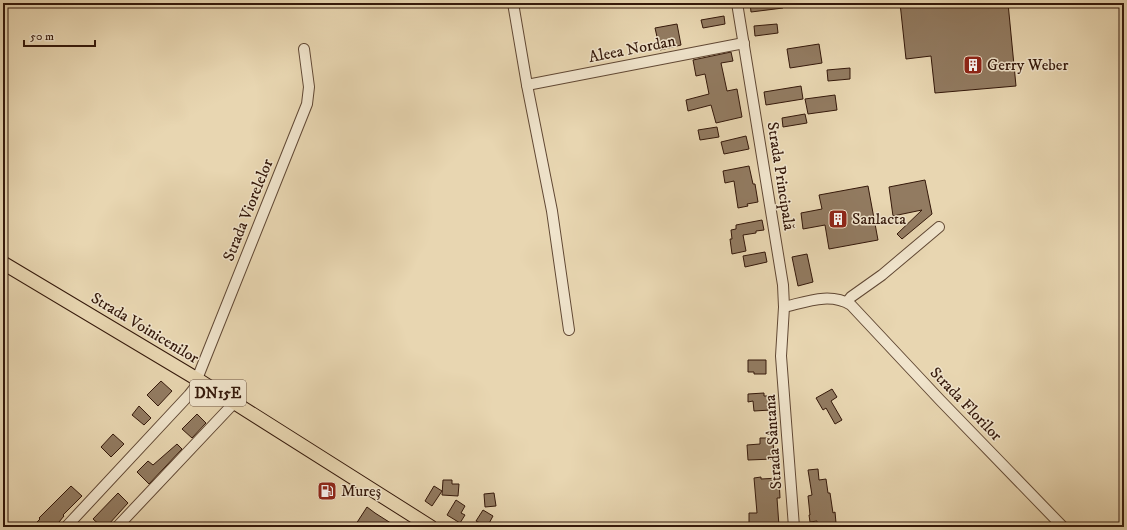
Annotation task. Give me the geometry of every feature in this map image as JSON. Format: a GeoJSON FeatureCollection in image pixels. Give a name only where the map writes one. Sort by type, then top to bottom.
{"type":"FeatureCollection","features":[{"type":"Feature","properties":{"kind":"main road","name":"Strada Voinicenilor"},"geometry":{"type":"LineString","coordinates":[[3,263],[198,380],[431,527]]}},
{"type":"Feature","properties":{"kind":"street"},"geometry":{"type":"LineString","coordinates":[[513,3],[527,85],[552,210],[569,330]]}},
{"type":"Feature","properties":{"kind":"street","name":"Strada Principală"},"geometry":{"type":"LineString","coordinates":[[737,3],[783,284],[784,307],[781,356]]}},
{"type":"Feature","properties":{"kind":"street","name":"Aleea Nordan"},"geometry":{"type":"LineString","coordinates":[[527,85],[744,42]]}},
{"type":"Feature","properties":{"kind":"street","name":"Strada Viorelelor"},"geometry":{"type":"LineString","coordinates":[[66,527],[184,400],[198,380],[307,104],[309,87],[304,48]]}},
{"type":"Feature","properties":{"kind":"street"},"geometry":{"type":"LineString","coordinates":[[784,307],[817,299],[837,299],[847,302],[851,297],[899,261],[939,227]]}},
{"type":"Feature","properties":{"kind":"street","name":"Strada Florilor"},"geometry":{"type":"LineString","coordinates":[[847,302],[865,319],[940,400],[1063,527]]}},
{"type":"Feature","properties":{"kind":"street","name":"Strada Sântana"},"geometry":{"type":"LineString","coordinates":[[781,356],[794,527]]}},
{"type":"Feature","properties":{"kind":"street"},"geometry":{"type":"LineString","coordinates":[[117,527],[234,403]]}},
{"type":"Feature","properties":{"kind":"building"},"geometry":{"type":"Polygon","coordinates":[[[750,3],[782,3],[783,8],[751,12],[750,3]]]}},
{"type":"Feature","properties":{"kind":"building","name":"Gerry Weber"},"geometry":{"type":"Polygon","coordinates":[[[900,3],[1008,3],[1016,86],[935,93],[931,56],[906,59],[900,3]]]}},
{"type":"Feature","properties":{"kind":"building"},"geometry":{"type":"Polygon","coordinates":[[[724,16],[725,24],[703,28],[701,20],[724,16]]]}},
{"type":"Feature","properties":{"kind":"building"},"geometry":{"type":"Polygon","coordinates":[[[677,24],[681,45],[660,50],[655,28],[677,24]]]}},
{"type":"Feature","properties":{"kind":"building"},"geometry":{"type":"Polygon","coordinates":[[[777,24],[778,33],[755,36],[754,26],[777,24]]]}},
{"type":"Feature","properties":{"kind":"building"},"geometry":{"type":"Polygon","coordinates":[[[819,44],[822,63],[790,68],[787,49],[819,44]]]}},
{"type":"Feature","properties":{"kind":"building"},"geometry":{"type":"Polygon","coordinates":[[[731,52],[733,61],[721,63],[727,91],[737,89],[742,117],[716,123],[711,105],[688,111],[686,100],[709,94],[705,74],[696,76],[693,60],[731,52]]]}},
{"type":"Feature","properties":{"kind":"building"},"geometry":{"type":"Polygon","coordinates":[[[850,68],[850,79],[828,81],[827,70],[850,68]]]}},
{"type":"Feature","properties":{"kind":"building"},"geometry":{"type":"Polygon","coordinates":[[[801,86],[803,99],[766,105],[764,92],[801,86]]]}},
{"type":"Feature","properties":{"kind":"building"},"geometry":{"type":"Polygon","coordinates":[[[835,95],[837,110],[808,114],[805,99],[835,95]]]}},
{"type":"Feature","properties":{"kind":"building"},"geometry":{"type":"Polygon","coordinates":[[[805,114],[807,123],[783,127],[782,118],[805,114]]]}},
{"type":"Feature","properties":{"kind":"building"},"geometry":{"type":"Polygon","coordinates":[[[717,127],[719,137],[700,140],[698,130],[717,127]]]}},
{"type":"Feature","properties":{"kind":"building"},"geometry":{"type":"Polygon","coordinates":[[[746,136],[749,149],[724,154],[721,142],[746,136]]]}},
{"type":"Feature","properties":{"kind":"building"},"geometry":{"type":"Polygon","coordinates":[[[749,166],[753,184],[755,184],[758,202],[747,204],[748,206],[738,208],[734,181],[725,183],[723,171],[749,166]]]}},
{"type":"Feature","properties":{"kind":"building"},"geometry":{"type":"Polygon","coordinates":[[[925,180],[932,214],[902,239],[897,234],[922,210],[893,216],[889,187],[925,180]]]}},
{"type":"Feature","properties":{"kind":"building","name":"Sanlacta"},"geometry":{"type":"Polygon","coordinates":[[[868,186],[878,240],[829,249],[825,225],[803,229],[801,213],[822,209],[819,195],[868,186]]]}},
{"type":"Feature","properties":{"kind":"building"},"geometry":{"type":"Polygon","coordinates":[[[762,220],[764,230],[743,235],[746,251],[732,254],[730,239],[732,239],[731,230],[736,229],[736,225],[762,220]]]}},
{"type":"Feature","properties":{"kind":"building"},"geometry":{"type":"Polygon","coordinates":[[[765,252],[767,262],[745,267],[743,256],[765,252]]]}},
{"type":"Feature","properties":{"kind":"building"},"geometry":{"type":"Polygon","coordinates":[[[807,254],[813,282],[798,286],[792,257],[807,254]]]}},
{"type":"Feature","properties":{"kind":"building"},"geometry":{"type":"Polygon","coordinates":[[[748,360],[766,360],[766,374],[754,374],[754,372],[748,372],[748,360]]]}},
{"type":"Feature","properties":{"kind":"building"},"geometry":{"type":"Polygon","coordinates":[[[161,381],[172,391],[158,406],[147,395],[161,381]]]}},
{"type":"Feature","properties":{"kind":"building"},"geometry":{"type":"Polygon","coordinates":[[[832,389],[837,397],[831,401],[842,420],[835,424],[826,408],[823,410],[816,398],[832,389]]]}},
{"type":"Feature","properties":{"kind":"building"},"geometry":{"type":"Polygon","coordinates":[[[764,393],[764,396],[771,396],[771,410],[754,411],[753,401],[748,402],[748,394],[764,393]]]}},
{"type":"Feature","properties":{"kind":"building"},"geometry":{"type":"Polygon","coordinates":[[[139,406],[151,418],[144,425],[132,415],[139,406]]]}},
{"type":"Feature","properties":{"kind":"building"},"geometry":{"type":"Polygon","coordinates":[[[197,414],[206,423],[192,438],[182,429],[197,414]]]}},
{"type":"Feature","properties":{"kind":"building"},"geometry":{"type":"Polygon","coordinates":[[[113,434],[124,444],[111,457],[101,447],[113,434]]]}},
{"type":"Feature","properties":{"kind":"building"},"geometry":{"type":"Polygon","coordinates":[[[760,438],[773,438],[774,459],[748,460],[747,445],[760,444],[760,438]]]}},
{"type":"Feature","properties":{"kind":"building"},"geometry":{"type":"Polygon","coordinates":[[[177,444],[182,449],[149,484],[137,472],[148,461],[153,465],[177,444]]]}},
{"type":"Feature","properties":{"kind":"building"},"geometry":{"type":"Polygon","coordinates":[[[818,469],[819,480],[826,479],[833,513],[835,512],[836,523],[817,525],[817,521],[810,522],[808,496],[812,495],[808,470],[818,469]]]}},
{"type":"Feature","properties":{"kind":"building"},"geometry":{"type":"Polygon","coordinates":[[[761,477],[761,479],[779,478],[780,498],[777,498],[779,526],[749,527],[749,513],[757,513],[754,478],[761,477]]]}},
{"type":"Feature","properties":{"kind":"building"},"geometry":{"type":"Polygon","coordinates":[[[443,480],[452,480],[452,484],[459,484],[458,496],[442,495],[443,480]]]}},
{"type":"Feature","properties":{"kind":"building"},"geometry":{"type":"Polygon","coordinates":[[[71,486],[82,496],[63,515],[64,516],[59,522],[60,523],[56,527],[40,527],[36,523],[40,519],[39,518],[71,486]]]}},
{"type":"Feature","properties":{"kind":"building"},"geometry":{"type":"Polygon","coordinates":[[[434,486],[442,491],[432,506],[425,501],[434,486]]]}},
{"type":"Feature","properties":{"kind":"building"},"geometry":{"type":"Polygon","coordinates":[[[118,493],[128,503],[109,524],[108,523],[105,527],[102,527],[93,519],[118,493]]]}},
{"type":"Feature","properties":{"kind":"building"},"geometry":{"type":"Polygon","coordinates":[[[494,493],[496,506],[485,507],[484,494],[494,493]]]}},
{"type":"Feature","properties":{"kind":"building"},"geometry":{"type":"Polygon","coordinates":[[[456,500],[465,506],[461,513],[465,515],[460,523],[447,515],[456,500]]]}},
{"type":"Feature","properties":{"kind":"building"},"geometry":{"type":"Polygon","coordinates":[[[367,507],[397,527],[360,527],[356,524],[367,507]]]}},
{"type":"Feature","properties":{"kind":"building"},"geometry":{"type":"Polygon","coordinates":[[[483,510],[493,516],[487,527],[478,527],[480,523],[476,521],[483,510]]]}},
{"type":"Feature","properties":{"kind":"place","name":"Gerry Weber"},"geometry":{"type":"Point","coordinates":[973,65]}},
{"type":"Feature","properties":{"kind":"place","name":"Sanlacta"},"geometry":{"type":"Point","coordinates":[838,219]}},
{"type":"Feature","properties":{"kind":"place","name":"Mureș"},"geometry":{"type":"Point","coordinates":[327,491]}}]}
